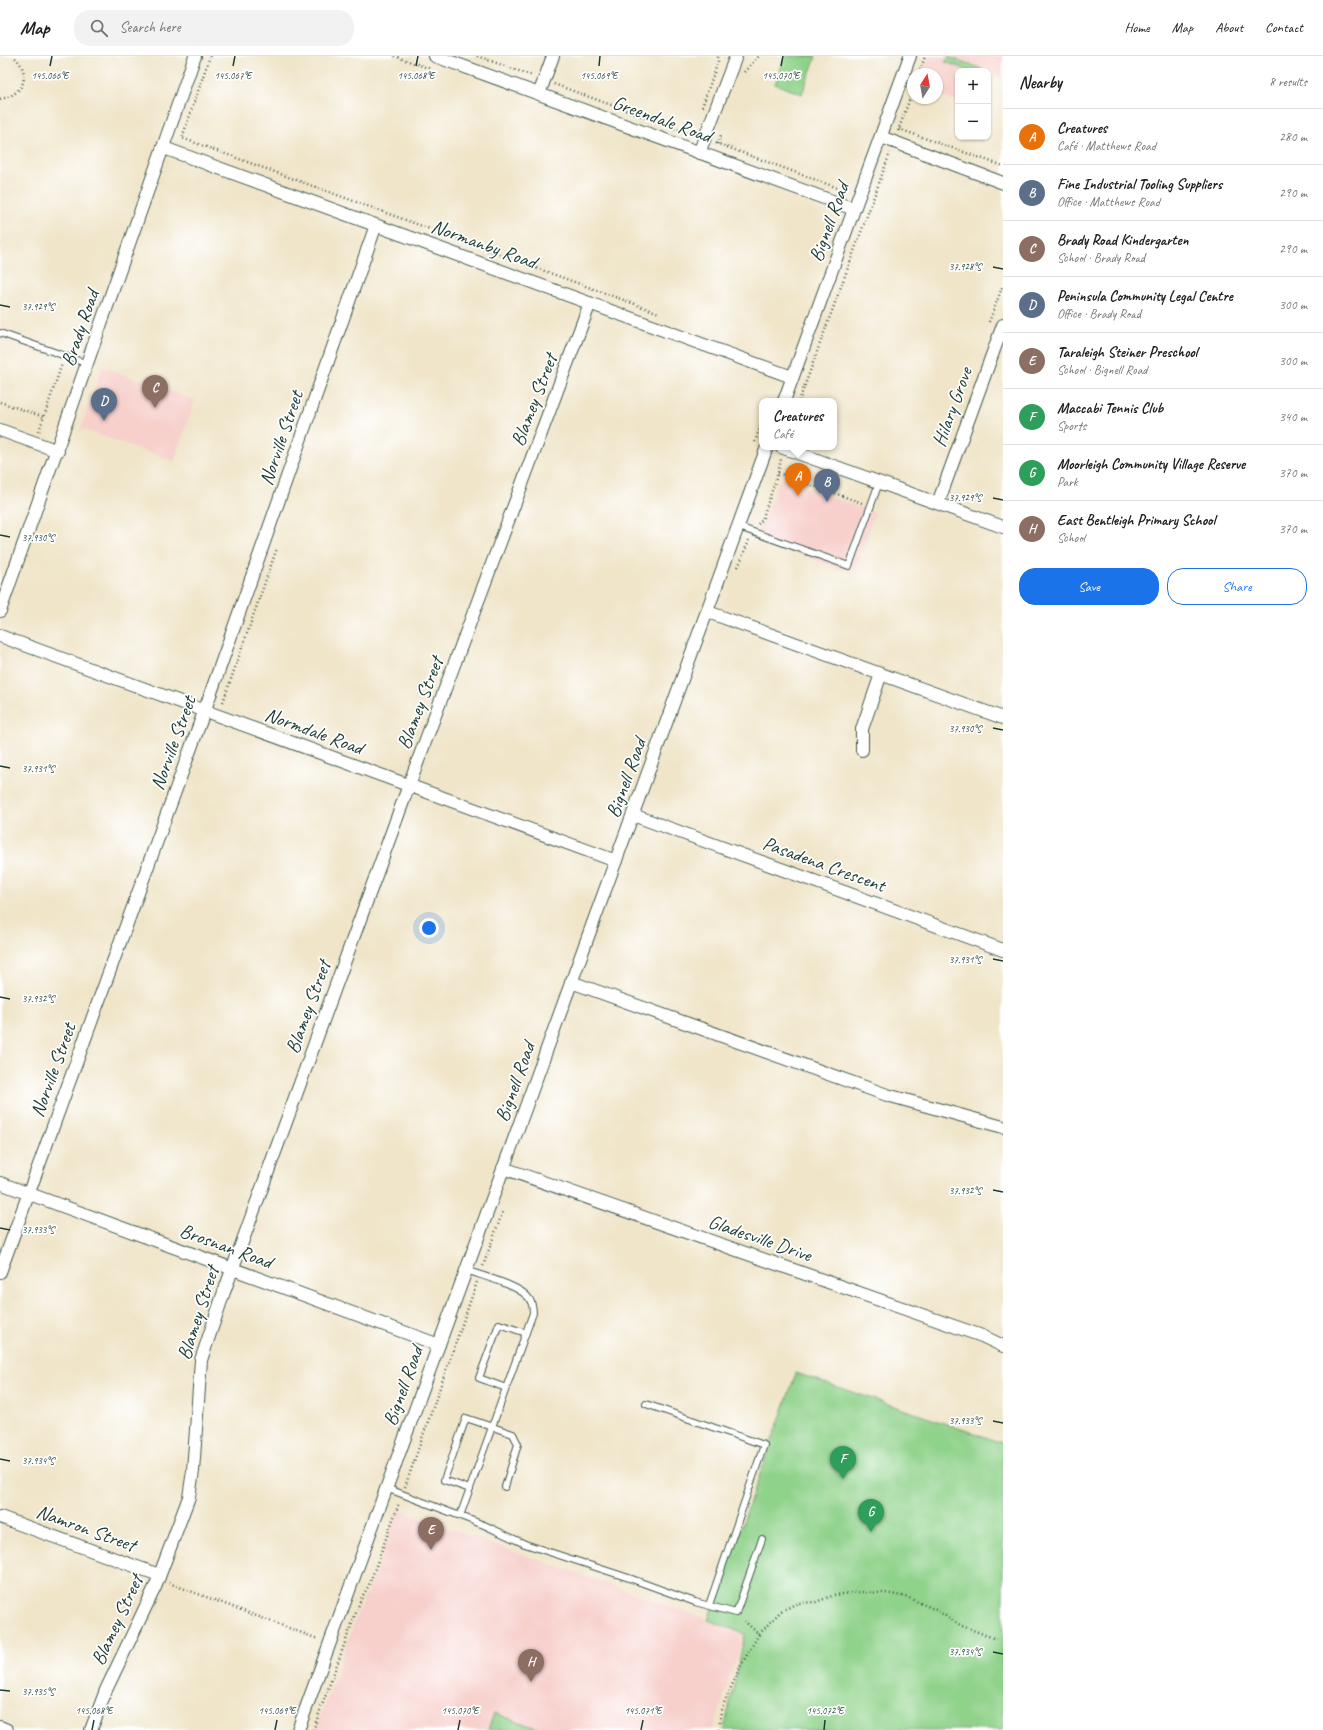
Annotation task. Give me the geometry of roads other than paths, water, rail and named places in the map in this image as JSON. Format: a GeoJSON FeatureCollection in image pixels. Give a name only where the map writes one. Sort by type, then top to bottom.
{"type":"FeatureCollection","features":[{"type":"Feature","properties":{"kind":"street","name":"Brady Road"},"geometry":{"type":"LineString","coordinates":[[0,611],[58,451],[196,56]]}},
{"type":"Feature","properties":{"kind":"street","name":"Greendale Road"},"geometry":{"type":"LineString","coordinates":[[435,56],[854,209]]}},
{"type":"Feature","properties":{"kind":"street"},"geometry":{"type":"LineString","coordinates":[[540,94],[553,56]]}},
{"type":"Feature","properties":{"kind":"street"},"geometry":{"type":"LineString","coordinates":[[699,153],[736,56]]}},
{"type":"Feature","properties":{"kind":"street","name":"Bignell Road"},"geometry":{"type":"LineString","coordinates":[[785,398],[910,56]]}},
{"type":"Feature","properties":{"kind":"street"},"geometry":{"type":"LineString","coordinates":[[881,137],[1003,183]]}},
{"type":"Feature","properties":{"kind":"street","name":"Normanby Road"},"geometry":{"type":"LineString","coordinates":[[164,148],[792,377]]}},
{"type":"Feature","properties":{"kind":"street","name":"Norville Street"},"geometry":{"type":"LineString","coordinates":[[0,1272],[205,711],[376,225]]}},
{"type":"Feature","properties":{"kind":"street","name":"Blamey Street"},"geometry":{"type":"LineString","coordinates":[[91,1730],[106,1690],[160,1575],[189,1497],[201,1360],[232,1269],[590,303]]}},
{"type":"Feature","properties":{"kind":"street","name":"Hilary Grove"},"geometry":{"type":"LineString","coordinates":[[938,503],[1003,325]]}},
{"type":"Feature","properties":{"kind":"street"},"geometry":{"type":"LineString","coordinates":[[0,430],[58,451]]}},
{"type":"Feature","properties":{"kind":"street","name":"Bignell Road"},"geometry":{"type":"LineString","coordinates":[[298,1730],[571,982],[708,612],[766,450]]}},
{"type":"Feature","properties":{"kind":"street"},"geometry":{"type":"LineString","coordinates":[[790,450],[1003,527]]}},
{"type":"Feature","properties":{"kind":"street"},"geometry":{"type":"LineString","coordinates":[[708,612],[1003,718]]}},
{"type":"Feature","properties":{"kind":"street","name":"Normdale Road"},"geometry":{"type":"LineString","coordinates":[[0,636],[616,861]]}},
{"type":"Feature","properties":{"kind":"street"},"geometry":{"type":"LineString","coordinates":[[862,750],[862,730],[881,674]]}},
{"type":"Feature","properties":{"kind":"street","name":"Pasadena Crescent"},"geometry":{"type":"LineString","coordinates":[[633,815],[1003,950]]}},
{"type":"Feature","properties":{"kind":"street"},"geometry":{"type":"LineString","coordinates":[[571,982],[887,1095],[1003,1127]]}},
{"type":"Feature","properties":{"kind":"street","name":"Gladesville Drive"},"geometry":{"type":"LineString","coordinates":[[503,1168],[982,1336],[1003,1346]]}},
{"type":"Feature","properties":{"kind":"street","name":"Brosnan Road"},"geometry":{"type":"LineString","coordinates":[[0,1183],[439,1345]]}},
{"type":"Feature","properties":{"kind":"street","name":"Namron Street"},"geometry":{"type":"LineString","coordinates":[[0,1516],[160,1575]]}},
{"type":"Feature","properties":{"kind":"street"},"geometry":{"type":"LineString","coordinates":[[0,1727],[7,1730]]}},
{"type":"Feature","properties":{"kind":"lane"},"geometry":{"type":"LineString","coordinates":[[0,333],[88,364]]}},
{"type":"Feature","properties":{"kind":"lane"},"geometry":{"type":"LineString","coordinates":[[738,527],[849,566],[879,483]]}},
{"type":"Feature","properties":{"kind":"lane"},"geometry":{"type":"LineString","coordinates":[[460,1516],[533,1313],[533,1306],[528,1297],[519,1290],[466,1270]]}},
{"type":"Feature","properties":{"kind":"lane"},"geometry":{"type":"LineString","coordinates":[[506,1388],[479,1378],[499,1324],[526,1333]]}},
{"type":"Feature","properties":{"kind":"lane"},"geometry":{"type":"LineString","coordinates":[[646,1404],[764,1445],[709,1605]]}},
{"type":"Feature","properties":{"kind":"lane"},"geometry":{"type":"LineString","coordinates":[[470,1489],[444,1480],[466,1418],[513,1434],[518,1444],[505,1487]]}},
{"type":"Feature","properties":{"kind":"lane"},"geometry":{"type":"LineString","coordinates":[[386,1488],[484,1525],[525,1544],[736,1613],[762,1539]]}},
{"type":"Feature","properties":{"kind":"place","name":"Brady Road Kindergarten"},"geometry":{"type":"Point","coordinates":[155,408]}},
{"type":"Feature","properties":{"kind":"place","name":"Peninsula Community Legal Centre"},"geometry":{"type":"Point","coordinates":[104,421]}},
{"type":"Feature","properties":{"kind":"place","name":"Creatures"},"geometry":{"type":"Point","coordinates":[798,496]}},
{"type":"Feature","properties":{"kind":"place","name":"Fine Industrial Tooling Suppliers"},"geometry":{"type":"Point","coordinates":[827,502]}},
{"type":"Feature","properties":{"kind":"place","name":"Maccabi Tennis Club"},"geometry":{"type":"Point","coordinates":[843,1479]}},
{"type":"Feature","properties":{"kind":"place","name":"Moorleigh Community Village Reserve"},"geometry":{"type":"Point","coordinates":[871,1532]}},
{"type":"Feature","properties":{"kind":"place","name":"Taraleigh Steiner Preschool"},"geometry":{"type":"Point","coordinates":[431,1550]}},
{"type":"Feature","properties":{"kind":"place","name":"East Bentleigh Primary School"},"geometry":{"type":"Point","coordinates":[531,1682]}}]}
